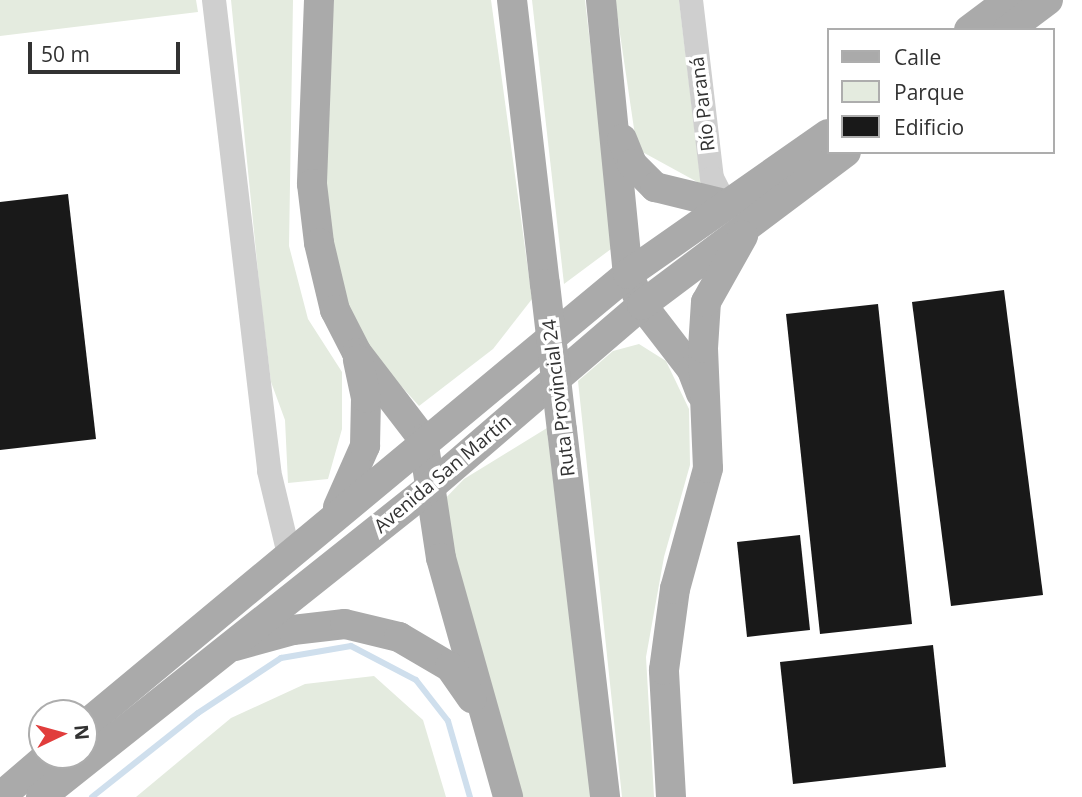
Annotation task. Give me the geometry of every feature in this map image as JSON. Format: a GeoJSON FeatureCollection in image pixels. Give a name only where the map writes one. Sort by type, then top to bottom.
{"type":"FeatureCollection","features":[{"type":"Feature","properties":{"kind":"main road"},"geometry":{"type":"LineString","coordinates":[[318,0],[313,196],[335,310],[357,353],[423,439],[429,488],[483,713],[508,797]]}},
{"type":"Feature","properties":{"kind":"main road","name":"Ruta Provincial 24"},"geometry":{"type":"LineString","coordinates":[[512,0],[605,797]]}},
{"type":"Feature","properties":{"kind":"main road"},"geometry":{"type":"LineString","coordinates":[[601,0],[617,126],[628,274],[642,305],[692,370],[710,441]]}},
{"type":"Feature","properties":{"kind":"main road"},"geometry":{"type":"LineString","coordinates":[[972,28],[1009,0]]}},
{"type":"Feature","properties":{"kind":"main road"},"geometry":{"type":"LineString","coordinates":[[1012,28],[1048,0]]}},
{"type":"Feature","properties":{"kind":"main road"},"geometry":{"type":"LineString","coordinates":[[617,126],[632,164],[655,187],[725,204]]}},
{"type":"Feature","properties":{"kind":"main road","name":"Avenida San Martín"},"geometry":{"type":"LineString","coordinates":[[98,714],[423,439],[628,274],[827,135]]}},
{"type":"Feature","properties":{"kind":"main road","name":"Avenida San Martín"},"geometry":{"type":"LineString","coordinates":[[41,797],[222,650],[429,488],[642,305],[757,216],[843,154]]}},
{"type":"Feature","properties":{"kind":"main road"},"geometry":{"type":"LineString","coordinates":[[671,797],[664,670],[675,589],[699,514],[710,441],[702,348],[706,302],[729,255],[757,216]]}},
{"type":"Feature","properties":{"kind":"main road"},"geometry":{"type":"LineString","coordinates":[[333,517],[365,446],[366,398],[357,353]]}},
{"type":"Feature","properties":{"kind":"main road"},"geometry":{"type":"LineString","coordinates":[[222,650],[293,631],[345,624],[388,635],[450,667],[483,713]]}},
{"type":"Feature","properties":{"kind":"main road"},"geometry":{"type":"LineString","coordinates":[[0,797],[33,769]]}},
{"type":"Feature","properties":{"kind":"street"},"geometry":{"type":"LineString","coordinates":[[214,0],[269,471],[289,554]]}},
{"type":"Feature","properties":{"kind":"street","name":"Río Paraná"},"geometry":{"type":"LineString","coordinates":[[691,0],[712,178],[725,204]]}},
{"type":"Feature","properties":{"kind":"green space"},"geometry":{"type":"Polygon","coordinates":[[[0,0],[196,0],[198,12],[0,36],[0,0]]]}},
{"type":"Feature","properties":{"kind":"green space"},"geometry":{"type":"Polygon","coordinates":[[[231,0],[293,0],[289,246],[308,319],[342,372],[342,429],[328,479],[288,483],[285,420],[271,382],[261,302],[231,0]]]}},
{"type":"Feature","properties":{"kind":"green space"},"geometry":{"type":"Polygon","coordinates":[[[334,0],[491,0],[532,299],[493,349],[419,406],[369,350],[339,284],[326,199],[326,86],[334,0]]]}},
{"type":"Feature","properties":{"kind":"green space"},"geometry":{"type":"Polygon","coordinates":[[[532,0],[585,0],[601,139],[611,249],[564,284],[532,0]]]}},
{"type":"Feature","properties":{"kind":"green space"},"geometry":{"type":"Polygon","coordinates":[[[615,0],[679,0],[701,184],[637,149],[615,0]]]}},
{"type":"Feature","properties":{"kind":"green space"},"geometry":{"type":"Polygon","coordinates":[[[639,344],[666,361],[689,409],[690,465],[664,557],[646,657],[654,797],[622,797],[578,381],[613,351],[639,344]]]}},
{"type":"Feature","properties":{"kind":"green space"},"geometry":{"type":"Polygon","coordinates":[[[547,428],[591,797],[521,797],[439,505],[464,479],[547,428]]]}},
{"type":"Feature","properties":{"kind":"green space"},"geometry":{"type":"Polygon","coordinates":[[[374,676],[423,720],[446,797],[136,797],[231,718],[305,684],[374,676]]]}},
{"type":"Feature","properties":{"kind":"building"},"geometry":{"type":"Polygon","coordinates":[[[68,194],[96,439],[0,450],[0,202],[68,194]]]}},
{"type":"Feature","properties":{"kind":"building"},"geometry":{"type":"Polygon","coordinates":[[[1004,290],[1043,595],[951,606],[912,302],[1004,290]]]}},
{"type":"Feature","properties":{"kind":"building"},"geometry":{"type":"Polygon","coordinates":[[[878,304],[912,624],[820,634],[786,314],[878,304]]]}},
{"type":"Feature","properties":{"kind":"building"},"geometry":{"type":"Polygon","coordinates":[[[800,535],[810,630],[747,637],[737,542],[800,535]]]}},
{"type":"Feature","properties":{"kind":"building"},"geometry":{"type":"Polygon","coordinates":[[[933,645],[946,767],[793,784],[780,662],[933,645]]]}},
{"type":"Feature","properties":{"kind":"waterway"},"geometry":{"type":"LineString","coordinates":[[92,797],[198,713],[281,658],[351,646],[416,680],[448,721],[470,797]]}}]}
